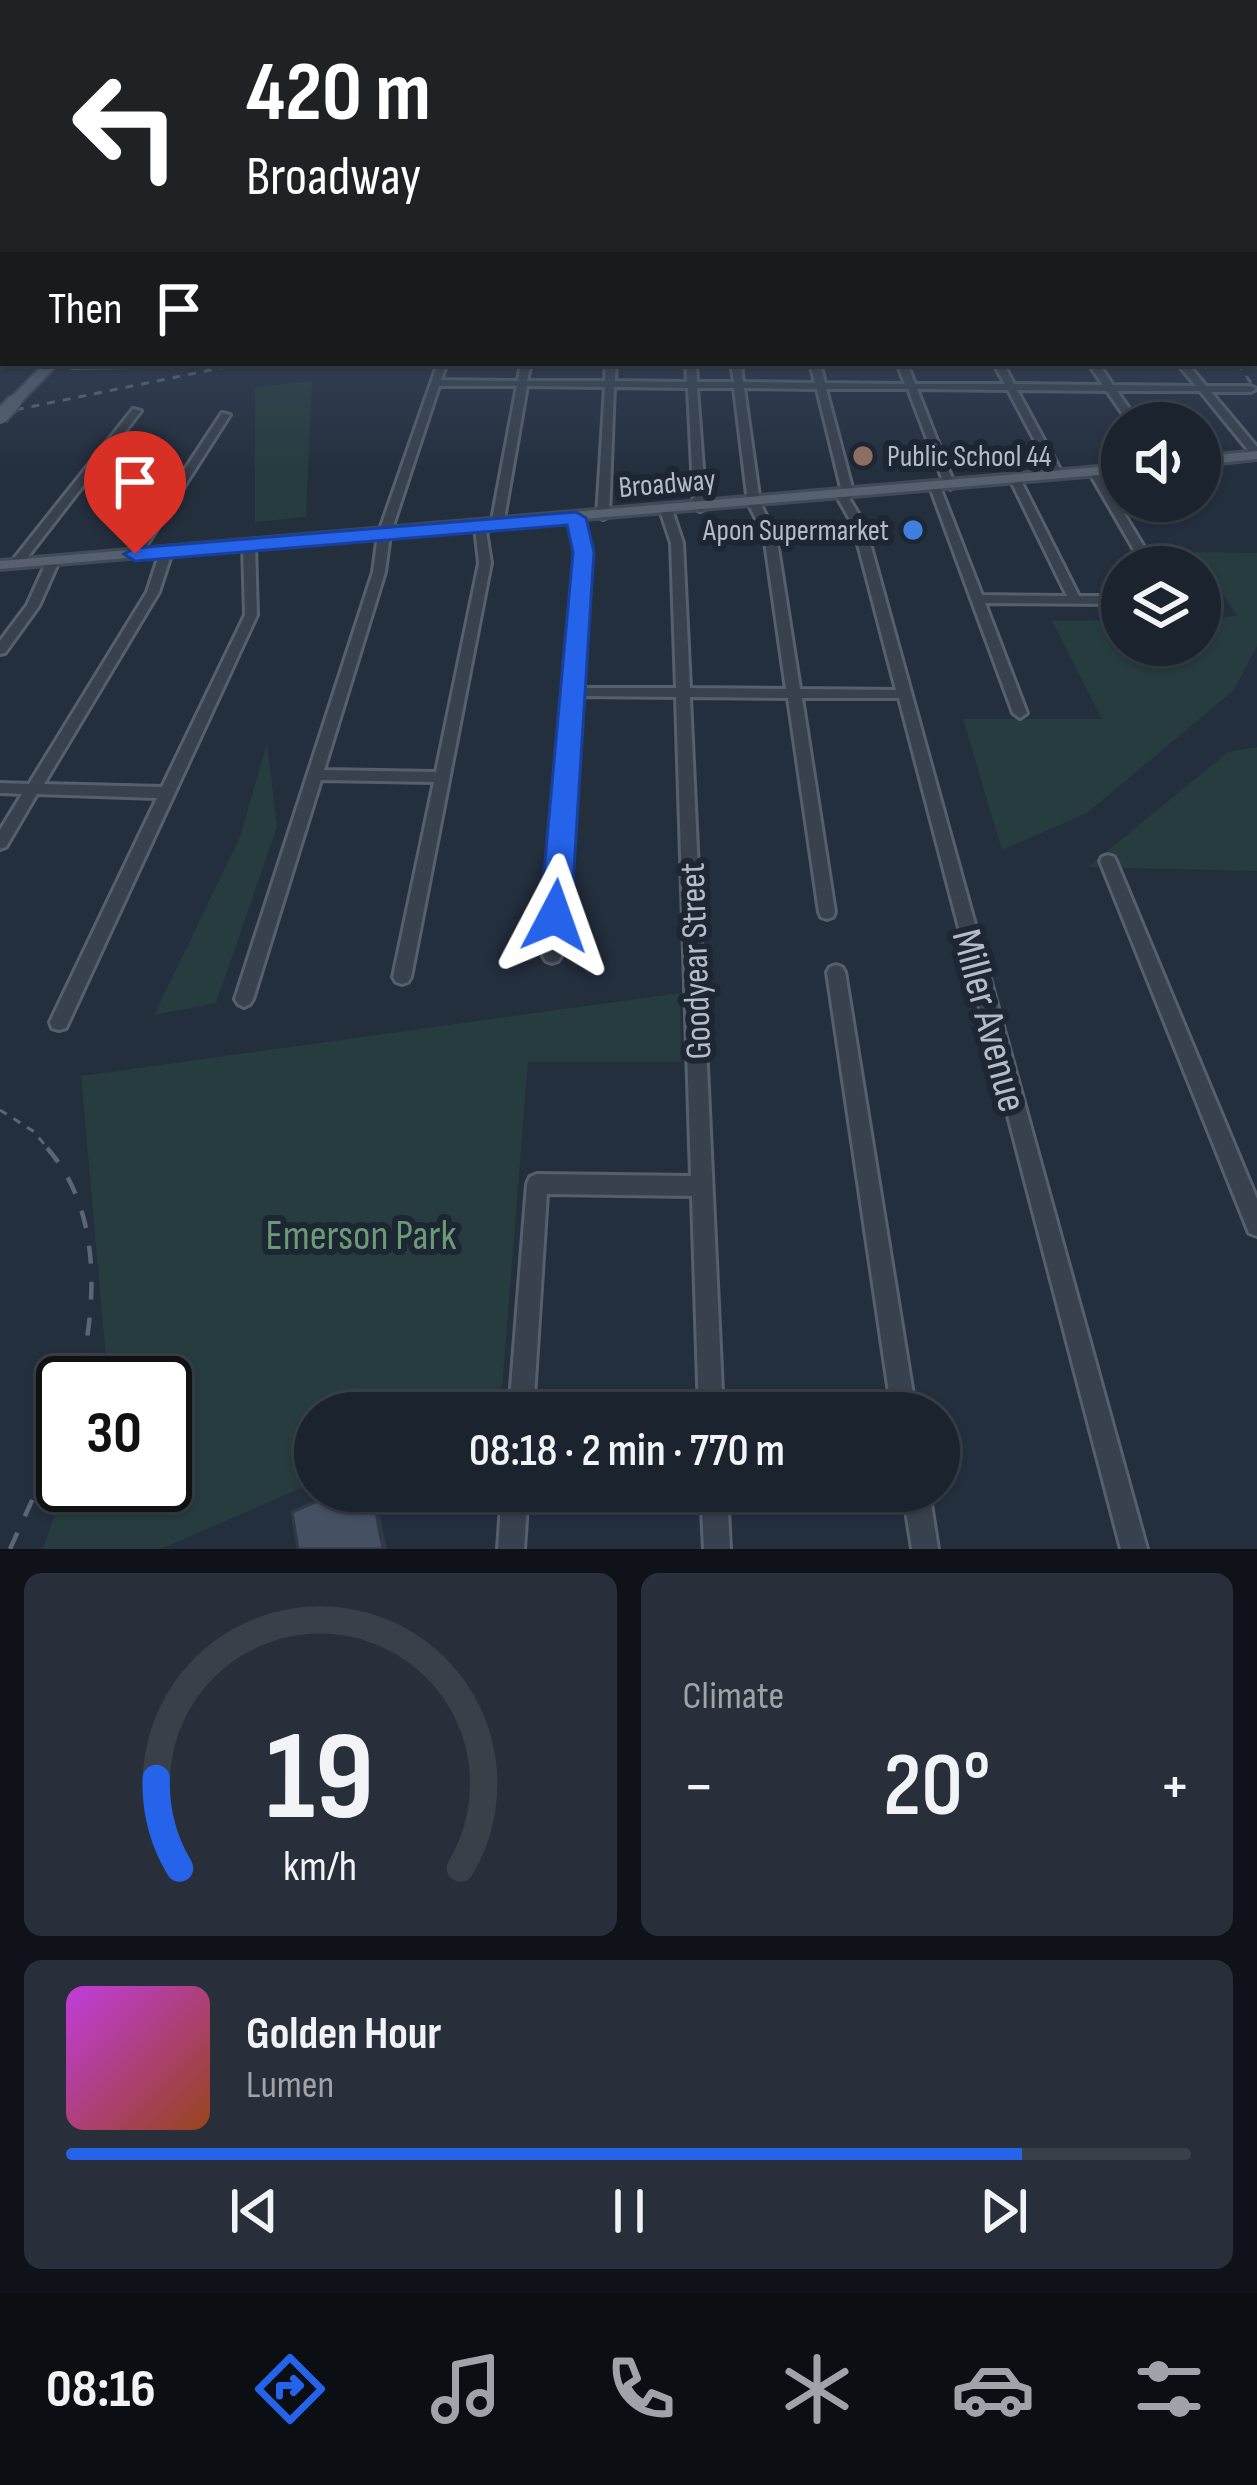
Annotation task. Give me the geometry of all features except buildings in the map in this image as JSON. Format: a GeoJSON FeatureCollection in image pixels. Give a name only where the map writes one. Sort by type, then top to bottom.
{"type":"FeatureCollection","features":[{"type":"Feature","properties":{"kind":"main road"},"geometry":{"type":"LineString","coordinates":[[0,417],[49,366]]}},
{"type":"Feature","properties":{"kind":"main road"},"geometry":{"type":"LineString","coordinates":[[1221,459],[1257,455]]}},
{"type":"Feature","properties":{"kind":"main road","name":"Broadway"},"geometry":{"type":"LineString","coordinates":[[8,564],[1101,471]]}},
{"type":"Feature","properties":{"kind":"street"},"geometry":{"type":"LineString","coordinates":[[244,998],[379,572],[385,535],[443,366]]}},
{"type":"Feature","properties":{"kind":"street"},"geometry":{"type":"LineString","coordinates":[[402,977],[489,526],[526,366]]}},
{"type":"Feature","properties":{"kind":"street"},"geometry":{"type":"LineString","coordinates":[[603,516],[611,366]]}},
{"type":"Feature","properties":{"kind":"street"},"geometry":{"type":"LineString","coordinates":[[691,366],[700,508]]}},
{"type":"Feature","properties":{"kind":"street"},"geometry":{"type":"LineString","coordinates":[[736,366],[754,503],[770,535],[827,912]]}},
{"type":"Feature","properties":{"kind":"street","name":"Miller Avenue"},"geometry":{"type":"LineString","coordinates":[[816,366],[845,495],[860,525],[1134,1549]]}},
{"type":"Feature","properties":{"kind":"street"},"geometry":{"type":"LineString","coordinates":[[903,366],[1020,713]]}},
{"type":"Feature","properties":{"kind":"street"},"geometry":{"type":"LineString","coordinates":[[1000,366],[1058,475]]}},
{"type":"Feature","properties":{"kind":"street"},"geometry":{"type":"LineString","coordinates":[[1095,366],[1120,402]]}},
{"type":"Feature","properties":{"kind":"street"},"geometry":{"type":"LineString","coordinates":[[1185,366],[1257,455]]}},
{"type":"Feature","properties":{"kind":"street"},"geometry":{"type":"LineString","coordinates":[[435,383],[1251,389]]}},
{"type":"Feature","properties":{"kind":"street"},"geometry":{"type":"LineString","coordinates":[[8,564],[136,411]]}},
{"type":"Feature","properties":{"kind":"street"},"geometry":{"type":"LineString","coordinates":[[135,554],[225,415]]}},
{"type":"Feature","properties":{"kind":"street"},"geometry":{"type":"LineString","coordinates":[[1094,472],[1138,546]]}},
{"type":"Feature","properties":{"kind":"street"},"geometry":{"type":"LineString","coordinates":[[1016,479],[1075,600]]}},
{"type":"Feature","properties":{"kind":"street","name":"Goodyear Street"},"geometry":{"type":"LineString","coordinates":[[666,510],[677,543],[710,1392]]}},
{"type":"Feature","properties":{"kind":"street"},"geometry":{"type":"LineString","coordinates":[[552,956],[584,552],[576,518]]}},
{"type":"Feature","properties":{"kind":"street"},"geometry":{"type":"LineString","coordinates":[[59,1022],[251,615],[249,545]]}},
{"type":"Feature","properties":{"kind":"street"},"geometry":{"type":"LineString","coordinates":[[0,843],[153,592],[166,552]]}},
{"type":"Feature","properties":{"kind":"street"},"geometry":{"type":"LineString","coordinates":[[0,650],[32,606],[53,561]]}},
{"type":"Feature","properties":{"kind":"street"},"geometry":{"type":"LineString","coordinates":[[978,599],[1101,600]]}},
{"type":"Feature","properties":{"kind":"street"},"geometry":{"type":"LineString","coordinates":[[573,692],[904,694]]}},
{"type":"Feature","properties":{"kind":"street"},"geometry":{"type":"LineString","coordinates":[[314,775],[442,777]]}},
{"type":"Feature","properties":{"kind":"street"},"geometry":{"type":"LineString","coordinates":[[0,788],[166,793]]}},
{"type":"Feature","properties":{"kind":"street"},"geometry":{"type":"LineString","coordinates":[[1108,861],[1257,1225]]}},
{"type":"Feature","properties":{"kind":"street"},"geometry":{"type":"LineString","coordinates":[[836,972],[901,1392]]}},
{"type":"Feature","properties":{"kind":"street"},"geometry":{"type":"LineString","coordinates":[[521,1392],[536,1184],[703,1186]]}},
{"type":"Feature","properties":{"kind":"street"},"geometry":{"type":"LineString","coordinates":[[511,1549],[514,1512]]}},
{"type":"Feature","properties":{"kind":"street"},"geometry":{"type":"LineString","coordinates":[[716,1512],[717,1549]]}},
{"type":"Feature","properties":{"kind":"street"},"geometry":{"type":"LineString","coordinates":[[919,1512],[925,1549]]}},
{"type":"Feature","properties":{"kind":"green space"},"geometry":{"type":"Polygon","coordinates":[[[312,381],[306,517],[255,522],[255,387],[312,381]]]}},
{"type":"Feature","properties":{"kind":"green space"},"geometry":{"type":"Polygon","coordinates":[[[1221,552],[1257,553],[1257,646],[1234,690],[1087,813],[1002,850],[963,719],[1102,719],[1052,621],[1101,620],[1101,666],[1221,666],[1221,617],[1237,616],[1221,592],[1221,552]]]}},
{"type":"Feature","properties":{"kind":"green space"},"geometry":{"type":"Polygon","coordinates":[[[267,743],[277,827],[216,1003],[154,1015],[240,837],[267,743]]]}},
{"type":"Feature","properties":{"kind":"green space"},"geometry":{"type":"Polygon","coordinates":[[[1257,747],[1257,871],[1088,867],[1228,752],[1257,747]]]}},
{"type":"Feature","properties":{"kind":"green space","name":"Emerson Park"},"geometry":{"type":"Polygon","coordinates":[[[680,993],[681,1062],[528,1062],[502,1392],[294,1392],[294,1491],[161,1549],[43,1549],[55,1512],[192,1512],[192,1356],[106,1356],[81,1076],[680,993]]]}},
{"type":"Feature","properties":{"kind":"railway"},"geometry":{"type":"LineString","coordinates":[[0,413],[230,366]]}},
{"type":"Feature","properties":{"kind":"railway"},"geometry":{"type":"LineString","coordinates":[[1239,366],[1257,391]]}},
{"type":"Feature","properties":{"kind":"railway"},"geometry":{"type":"LineString","coordinates":[[0,1110],[33,1131],[50,1151]]}},
{"type":"Feature","properties":{"kind":"railway"},"geometry":{"type":"LineString","coordinates":[[47,1148],[65,1173],[86,1230],[91,1292],[84,1356]]}},
{"type":"Feature","properties":{"kind":"railway"},"geometry":{"type":"LineString","coordinates":[[10,1549],[36,1492]]}},
{"type":"Feature","properties":{"kind":"place","name":"Public School 44"},"geometry":{"type":"Point","coordinates":[863,456]}},
{"type":"Feature","properties":{"kind":"place","name":"Apon Supermarket"},"geometry":{"type":"Point","coordinates":[913,530]}},
{"type":"Feature","properties":{"kind":"route"},"geometry":{"type":"LineString","coordinates":[[135,554],[576,518],[584,552],[555,916]]}}]}
